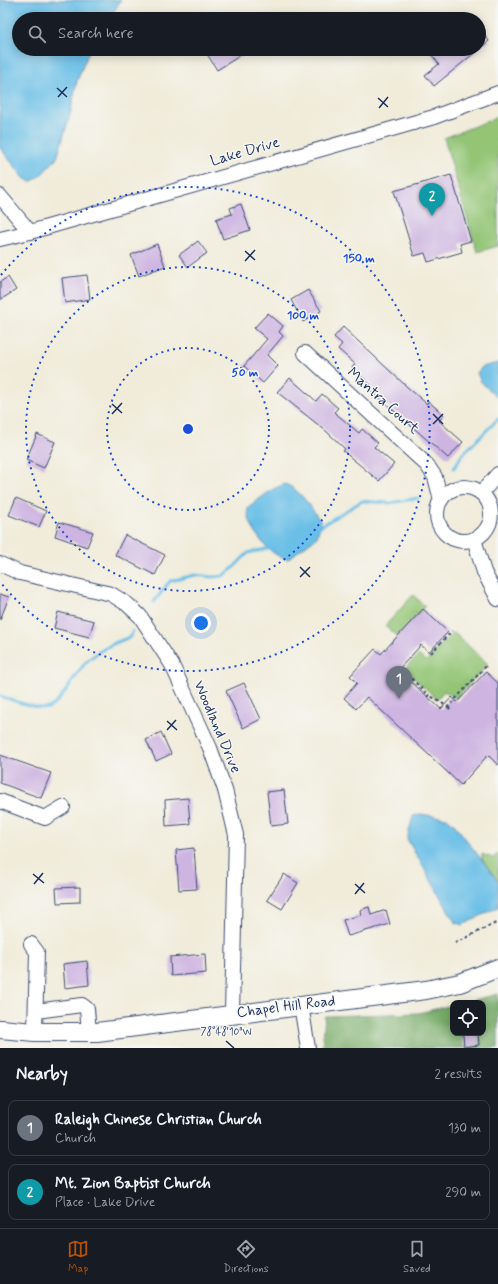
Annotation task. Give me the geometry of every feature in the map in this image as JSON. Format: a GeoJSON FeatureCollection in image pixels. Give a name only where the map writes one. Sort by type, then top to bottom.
{"type":"FeatureCollection","features":[{"type":"Feature","properties":{"kind":"main road","name":"Chapel Hill Road"},"geometry":{"type":"LineString","coordinates":[[0,1029],[35,1032],[89,1032],[426,990],[460,983],[498,968]]}},
{"type":"Feature","properties":{"kind":"street","name":"Lake Drive"},"geometry":{"type":"LineString","coordinates":[[0,239],[30,232],[426,119],[498,93]]}},
{"type":"Feature","properties":{"kind":"street"},"geometry":{"type":"LineString","coordinates":[[0,196],[30,232]]}},
{"type":"Feature","properties":{"kind":"street","name":"Mantra Court"},"geometry":{"type":"LineString","coordinates":[[305,353],[424,462],[435,477],[441,500]]}},
{"type":"Feature","properties":{"kind":"street"},"geometry":{"type":"LineString","coordinates":[[482,492],[498,474]]}},
{"type":"Feature","properties":{"kind":"street","name":"Mantra Court"},"geometry":{"type":"LineString","coordinates":[[435,477],[454,488]]}},
{"type":"Feature","properties":{"kind":"street"},"geometry":{"type":"LineString","coordinates":[[469,487],[482,492],[489,502],[490,519],[484,532],[474,539],[463,541],[452,538],[443,532],[438,518],[437,508],[441,500],[454,488],[469,487]]}},
{"type":"Feature","properties":{"kind":"street"},"geometry":{"type":"LineString","coordinates":[[474,539],[484,572],[498,599]]}},
{"type":"Feature","properties":{"kind":"street","name":"Woodland Drive"},"geometry":{"type":"LineString","coordinates":[[0,564],[20,573],[111,594],[127,604],[140,616],[172,665],[210,748],[225,790],[236,835],[232,1014]]}},
{"type":"Feature","properties":{"kind":"street"},"geometry":{"type":"LineString","coordinates":[[0,801],[45,818],[62,807]]}},
{"type":"Feature","properties":{"kind":"street"},"geometry":{"type":"LineString","coordinates":[[31,944],[37,952],[35,1032]]}},
{"type":"Feature","properties":{"kind":"street"},"geometry":{"type":"LineString","coordinates":[[36,1011],[82,1005],[87,1009],[89,1032]]}},
{"type":"Feature","properties":{"kind":"street"},"geometry":{"type":"LineString","coordinates":[[302,1005],[308,1048]]}},
{"type":"Feature","properties":{"kind":"path"},"geometry":{"type":"LineString","coordinates":[[431,654],[452,631]]}},
{"type":"Feature","properties":{"kind":"path"},"geometry":{"type":"LineString","coordinates":[[448,707],[488,664]]}},
{"type":"Feature","properties":{"kind":"path"},"geometry":{"type":"LineString","coordinates":[[403,670],[428,696],[451,710]]}},
{"type":"Feature","properties":{"kind":"path"},"geometry":{"type":"LineString","coordinates":[[454,943],[498,922]]}},
{"type":"Feature","properties":{"kind":"green space"},"geometry":{"type":"Polygon","coordinates":[[[498,117],[498,246],[477,252],[444,138],[498,117]]]}},
{"type":"Feature","properties":{"kind":"green space"},"geometry":{"type":"Polygon","coordinates":[[[413,595],[425,606],[398,636],[385,626],[413,595]]]}},
{"type":"Feature","properties":{"kind":"green space"},"geometry":{"type":"Polygon","coordinates":[[[453,632],[488,664],[456,698],[444,691],[437,699],[404,669],[418,655],[426,661],[453,632]]]}},
{"type":"Feature","properties":{"kind":"green space"},"geometry":{"type":"Polygon","coordinates":[[[482,854],[493,858],[498,854],[498,881],[482,859],[482,854]]]}},
{"type":"Feature","properties":{"kind":"green space"},"geometry":{"type":"Polygon","coordinates":[[[498,994],[498,1048],[322,1048],[325,1016],[418,1013],[450,1006],[450,1036],[486,1036],[486,1000],[473,1000],[498,994]]]}},
{"type":"Feature","properties":{"kind":"water"},"geometry":{"type":"Polygon","coordinates":[[[0,0],[121,0],[113,12],[12,12],[12,56],[87,56],[77,81],[70,115],[57,158],[39,177],[30,182],[24,178],[0,148],[0,0]]]}},
{"type":"Feature","properties":{"kind":"water"},"geometry":{"type":"Polygon","coordinates":[[[498,363],[498,398],[481,382],[477,373],[482,367],[498,363]]]}},
{"type":"Feature","properties":{"kind":"water"},"geometry":{"type":"Polygon","coordinates":[[[285,484],[296,490],[301,495],[321,522],[317,537],[288,559],[274,553],[267,547],[250,523],[248,514],[248,507],[273,489],[285,484]]]}},
{"type":"Feature","properties":{"kind":"water"},"geometry":{"type":"Polygon","coordinates":[[[420,814],[447,818],[455,825],[498,881],[498,907],[463,925],[455,922],[407,839],[413,816],[420,814]]]}},
{"type":"Feature","properties":{"kind":"building"},"geometry":{"type":"Polygon","coordinates":[[[208,56],[240,56],[217,70],[208,56]]]}},
{"type":"Feature","properties":{"kind":"building"},"geometry":{"type":"Polygon","coordinates":[[[433,56],[471,56],[434,86],[425,75],[439,64],[433,56]]]}},
{"type":"Feature","properties":{"kind":"building"},"geometry":{"type":"Polygon","coordinates":[[[451,175],[471,241],[460,244],[462,252],[428,262],[425,253],[414,256],[394,191],[451,175]]]}},
{"type":"Feature","properties":{"kind":"building"},"geometry":{"type":"Polygon","coordinates":[[[241,204],[250,230],[223,239],[216,219],[232,214],[230,208],[241,204]]]}},
{"type":"Feature","properties":{"kind":"building"},"geometry":{"type":"Polygon","coordinates":[[[198,241],[207,253],[188,267],[179,255],[198,241]]]}},
{"type":"Feature","properties":{"kind":"building"},"geometry":{"type":"Polygon","coordinates":[[[157,244],[165,266],[139,276],[131,255],[157,244]]]}},
{"type":"Feature","properties":{"kind":"building"},"geometry":{"type":"Polygon","coordinates":[[[87,275],[90,299],[65,303],[62,278],[87,275]]]}},
{"type":"Feature","properties":{"kind":"building"},"geometry":{"type":"Polygon","coordinates":[[[8,277],[16,290],[0,300],[0,282],[8,277]]]}},
{"type":"Feature","properties":{"kind":"building"},"geometry":{"type":"Polygon","coordinates":[[[308,290],[321,311],[303,322],[291,300],[308,290]]]}},
{"type":"Feature","properties":{"kind":"building"},"geometry":{"type":"Polygon","coordinates":[[[268,313],[283,326],[279,332],[283,336],[267,355],[278,366],[263,383],[244,366],[267,339],[254,328],[268,313]]]}},
{"type":"Feature","properties":{"kind":"building"},"geometry":{"type":"Polygon","coordinates":[[[343,327],[406,386],[427,404],[428,401],[444,415],[439,421],[463,442],[448,458],[368,388],[371,385],[352,368],[355,364],[338,349],[342,344],[334,337],[343,327]]]}},
{"type":"Feature","properties":{"kind":"building"},"geometry":{"type":"Polygon","coordinates":[[[290,378],[316,401],[322,394],[338,408],[334,412],[359,433],[362,429],[378,443],[374,447],[394,464],[379,481],[343,451],[345,449],[326,431],[277,392],[290,378]]]}},
{"type":"Feature","properties":{"kind":"building"},"geometry":{"type":"Polygon","coordinates":[[[37,434],[55,442],[44,468],[26,460],[37,434]]]}},
{"type":"Feature","properties":{"kind":"building"},"geometry":{"type":"Polygon","coordinates":[[[16,498],[46,511],[39,527],[9,515],[16,498]]]}},
{"type":"Feature","properties":{"kind":"building"},"geometry":{"type":"Polygon","coordinates":[[[59,522],[93,532],[87,547],[55,536],[59,522]]]}},
{"type":"Feature","properties":{"kind":"building"},"geometry":{"type":"Polygon","coordinates":[[[125,535],[165,555],[155,575],[115,555],[125,535]]]}},
{"type":"Feature","properties":{"kind":"building"},"geometry":{"type":"Polygon","coordinates":[[[0,594],[9,597],[0,620],[0,594]]]}},
{"type":"Feature","properties":{"kind":"building"},"geometry":{"type":"Polygon","coordinates":[[[423,609],[448,632],[429,652],[421,645],[398,670],[441,709],[452,697],[457,702],[486,672],[498,683],[498,765],[488,755],[461,785],[367,697],[356,709],[344,698],[357,683],[350,676],[375,649],[381,654],[423,609]]]}},
{"type":"Feature","properties":{"kind":"building"},"geometry":{"type":"Polygon","coordinates":[[[58,612],[94,621],[89,637],[54,628],[58,612]]]}},
{"type":"Feature","properties":{"kind":"building"},"geometry":{"type":"Polygon","coordinates":[[[244,683],[261,719],[243,728],[226,691],[244,683]]]}},
{"type":"Feature","properties":{"kind":"building"},"geometry":{"type":"Polygon","coordinates":[[[161,732],[171,754],[156,761],[146,740],[161,732]]]}},
{"type":"Feature","properties":{"kind":"building"},"geometry":{"type":"Polygon","coordinates":[[[0,755],[51,773],[41,798],[0,783],[0,755]]]}},
{"type":"Feature","properties":{"kind":"building"},"geometry":{"type":"Polygon","coordinates":[[[284,790],[288,824],[271,826],[267,792],[284,790]]]}},
{"type":"Feature","properties":{"kind":"building"},"geometry":{"type":"Polygon","coordinates":[[[188,798],[190,824],[166,826],[165,800],[188,798]]]}},
{"type":"Feature","properties":{"kind":"building"},"geometry":{"type":"Polygon","coordinates":[[[194,848],[197,889],[179,890],[176,850],[194,848]]]}},
{"type":"Feature","properties":{"kind":"building"},"geometry":{"type":"Polygon","coordinates":[[[284,874],[298,883],[282,909],[267,900],[284,874]]]}},
{"type":"Feature","properties":{"kind":"building"},"geometry":{"type":"Polygon","coordinates":[[[80,887],[80,902],[57,903],[56,888],[80,887]]]}},
{"type":"Feature","properties":{"kind":"building"},"geometry":{"type":"Polygon","coordinates":[[[369,907],[371,915],[386,910],[390,924],[348,936],[343,920],[361,915],[360,910],[369,907]]]}},
{"type":"Feature","properties":{"kind":"building"},"geometry":{"type":"Polygon","coordinates":[[[205,954],[206,973],[171,976],[170,957],[205,954]]]}},
{"type":"Feature","properties":{"kind":"building"},"geometry":{"type":"Polygon","coordinates":[[[87,961],[89,985],[65,988],[63,964],[87,961]]]}},
{"type":"Feature","properties":{"kind":"building"},"geometry":{"type":"Polygon","coordinates":[[[463,1036],[478,1036],[479,1045],[464,1047],[463,1036]]]}},
{"type":"Feature","properties":{"kind":"waterway"},"geometry":{"type":"LineString","coordinates":[[454,468],[462,455],[498,419]]}},
{"type":"Feature","properties":{"kind":"waterway"},"geometry":{"type":"LineString","coordinates":[[316,529],[362,501],[390,503],[418,498]]}},
{"type":"Feature","properties":{"kind":"waterway"},"geometry":{"type":"LineString","coordinates":[[154,602],[170,581],[195,575],[212,577],[223,576],[248,553],[271,548]]}},
{"type":"Feature","properties":{"kind":"waterway"},"geometry":{"type":"LineString","coordinates":[[0,696],[31,706],[43,708],[53,706],[87,661],[107,647],[130,637],[133,631]]}},
{"type":"Feature","properties":{"kind":"place","name":"Mt. Zion Baptist Church"},"geometry":{"type":"Point","coordinates":[432,216]}},
{"type":"Feature","properties":{"kind":"place","name":"Raleigh Chinese Christian Church"},"geometry":{"type":"Point","coordinates":[399,699]}}]}
